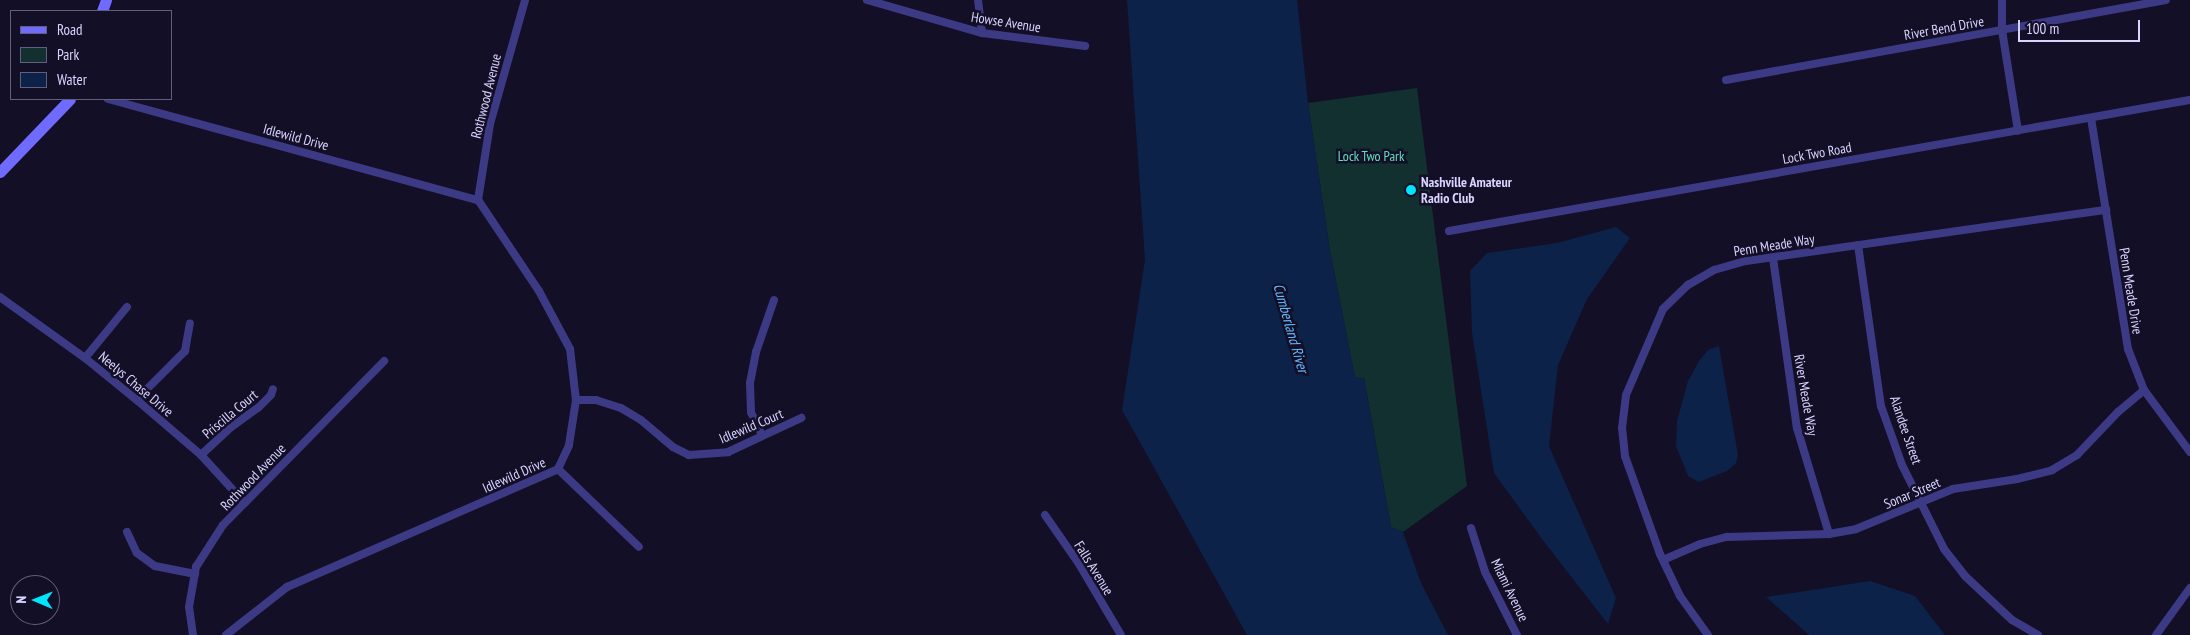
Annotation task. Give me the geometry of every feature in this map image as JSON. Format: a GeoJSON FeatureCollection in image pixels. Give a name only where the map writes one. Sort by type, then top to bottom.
{"type":"FeatureCollection","features":[{"type":"Feature","properties":{"kind":"main road"},"geometry":{"type":"LineString","coordinates":[[0,172],[69,100]]}},
{"type":"Feature","properties":{"kind":"street","name":"Rothwood Avenue"},"geometry":{"type":"LineString","coordinates":[[478,200],[490,124],[525,0]]}},
{"type":"Feature","properties":{"kind":"street","name":"Howse Avenue"},"geometry":{"type":"LineString","coordinates":[[867,0],[982,33],[1085,46]]}},
{"type":"Feature","properties":{"kind":"street"},"geometry":{"type":"LineString","coordinates":[[978,0],[982,33]]}},
{"type":"Feature","properties":{"kind":"street"},"geometry":{"type":"LineString","coordinates":[[2002,0],[2002,30],[2018,131]]}},
{"type":"Feature","properties":{"kind":"street","name":"River Bend Drive"},"geometry":{"type":"LineString","coordinates":[[1726,80],[2166,0]]}},
{"type":"Feature","properties":{"kind":"street","name":"Idlewild Drive"},"geometry":{"type":"LineString","coordinates":[[112,100],[478,200],[539,291],[570,349],[576,400],[569,445],[558,469],[287,587],[226,635]]}},
{"type":"Feature","properties":{"kind":"street","name":"Lock Two Road"},"geometry":{"type":"LineString","coordinates":[[1449,231],[2190,100]]}},
{"type":"Feature","properties":{"kind":"street","name":"Penn Meade Drive"},"geometry":{"type":"LineString","coordinates":[[2090,118],[2128,349],[2144,390],[2190,452]]}},
{"type":"Feature","properties":{"kind":"street","name":"Penn Meade Way"},"geometry":{"type":"LineString","coordinates":[[1708,635],[1680,596],[1663,560],[1624,456],[1622,428],[1626,395],[1663,309],[1688,285],[1714,270],[1746,260],[1773,258],[2106,210]]}},
{"type":"Feature","properties":{"kind":"street","name":"Alandee Street"},"geometry":{"type":"LineString","coordinates":[[1858,245],[1881,406],[1902,464],[1944,548],[1965,576],[2012,620],[2038,635]]}},
{"type":"Feature","properties":{"kind":"street","name":"River Meade Way"},"geometry":{"type":"LineString","coordinates":[[1773,258],[1797,428],[1829,534]]}},
{"type":"Feature","properties":{"kind":"street","name":"Neelys Chase Drive"},"geometry":{"type":"LineString","coordinates":[[0,297],[85,358],[138,401],[201,455],[245,503]]}},
{"type":"Feature","properties":{"kind":"street"},"geometry":{"type":"LineString","coordinates":[[762,435],[751,412],[750,383],[756,352],[774,300]]}},
{"type":"Feature","properties":{"kind":"street"},"geometry":{"type":"LineString","coordinates":[[85,358],[127,307]]}},
{"type":"Feature","properties":{"kind":"street"},"geometry":{"type":"LineString","coordinates":[[138,401],[147,388],[175,363],[185,351],[190,323]]}},
{"type":"Feature","properties":{"kind":"street","name":"Rothwood Avenue"},"geometry":{"type":"LineString","coordinates":[[193,635],[189,607],[196,567],[223,525],[384,361]]}},
{"type":"Feature","properties":{"kind":"street","name":"Priscilla Court"},"geometry":{"type":"LineString","coordinates":[[201,455],[230,428],[258,408],[271,395],[273,389]]}},
{"type":"Feature","properties":{"kind":"street","name":"Sonar Street"},"geometry":{"type":"LineString","coordinates":[[1663,560],[1700,544],[1727,538],[1829,534],[1856,529],[1953,489],[2017,479],[2052,470],[2077,455],[2118,412],[2144,390]]}},
{"type":"Feature","properties":{"kind":"street","name":"Idlewild Court"},"geometry":{"type":"LineString","coordinates":[[576,400],[596,400],[621,408],[641,420],[673,448],[689,455],[728,452],[801,418]]}},
{"type":"Feature","properties":{"kind":"street"},"geometry":{"type":"LineString","coordinates":[[558,469],[639,547]]}},
{"type":"Feature","properties":{"kind":"street","name":"Falls Avenue"},"geometry":{"type":"LineString","coordinates":[[1045,515],[1078,564],[1121,635]]}},
{"type":"Feature","properties":{"kind":"street","name":"Miami Avenue"},"geometry":{"type":"LineString","coordinates":[[1471,528],[1484,572],[1517,635]]}},
{"type":"Feature","properties":{"kind":"street"},"geometry":{"type":"LineString","coordinates":[[127,532],[137,552],[155,566],[195,574]]}},
{"type":"Feature","properties":{"kind":"street"},"geometry":{"type":"LineString","coordinates":[[2156,635],[2190,588]]}},
{"type":"Feature","properties":{"kind":"green space","name":"Lock Two Park"},"geometry":{"type":"Polygon","coordinates":[[[1417,88],[1467,486],[1403,532],[1391,527],[1364,378],[1355,378],[1330,251],[1308,103],[1417,88]]]}},
{"type":"Feature","properties":{"kind":"water","name":"Cumberland River"},"geometry":{"type":"Polygon","coordinates":[[[1127,0],[1297,0],[1308,103],[1330,251],[1355,377],[1364,378],[1391,527],[1403,532],[1421,583],[1448,635],[1247,635],[1122,410],[1145,260],[1127,0]]]}},
{"type":"Feature","properties":{"kind":"water"},"geometry":{"type":"Polygon","coordinates":[[[1616,227],[1630,238],[1587,299],[1558,365],[1549,446],[1616,598],[1608,624],[1494,473],[1472,333],[1470,271],[1487,253],[1557,243],[1616,227]]]}},
{"type":"Feature","properties":{"kind":"water"},"geometry":{"type":"Polygon","coordinates":[[[1719,346],[1738,455],[1736,463],[1727,471],[1699,482],[1688,476],[1676,446],[1677,421],[1688,381],[1699,361],[1708,350],[1719,346]]]}},
{"type":"Feature","properties":{"kind":"water"},"geometry":{"type":"Polygon","coordinates":[[[1870,581],[1915,596],[1945,635],[1809,635],[1766,597],[1870,581]]]}},
{"type":"Feature","properties":{"kind":"place","name":"Nashville Amateur Radio Club"},"geometry":{"type":"Point","coordinates":[1411,190]}}]}
